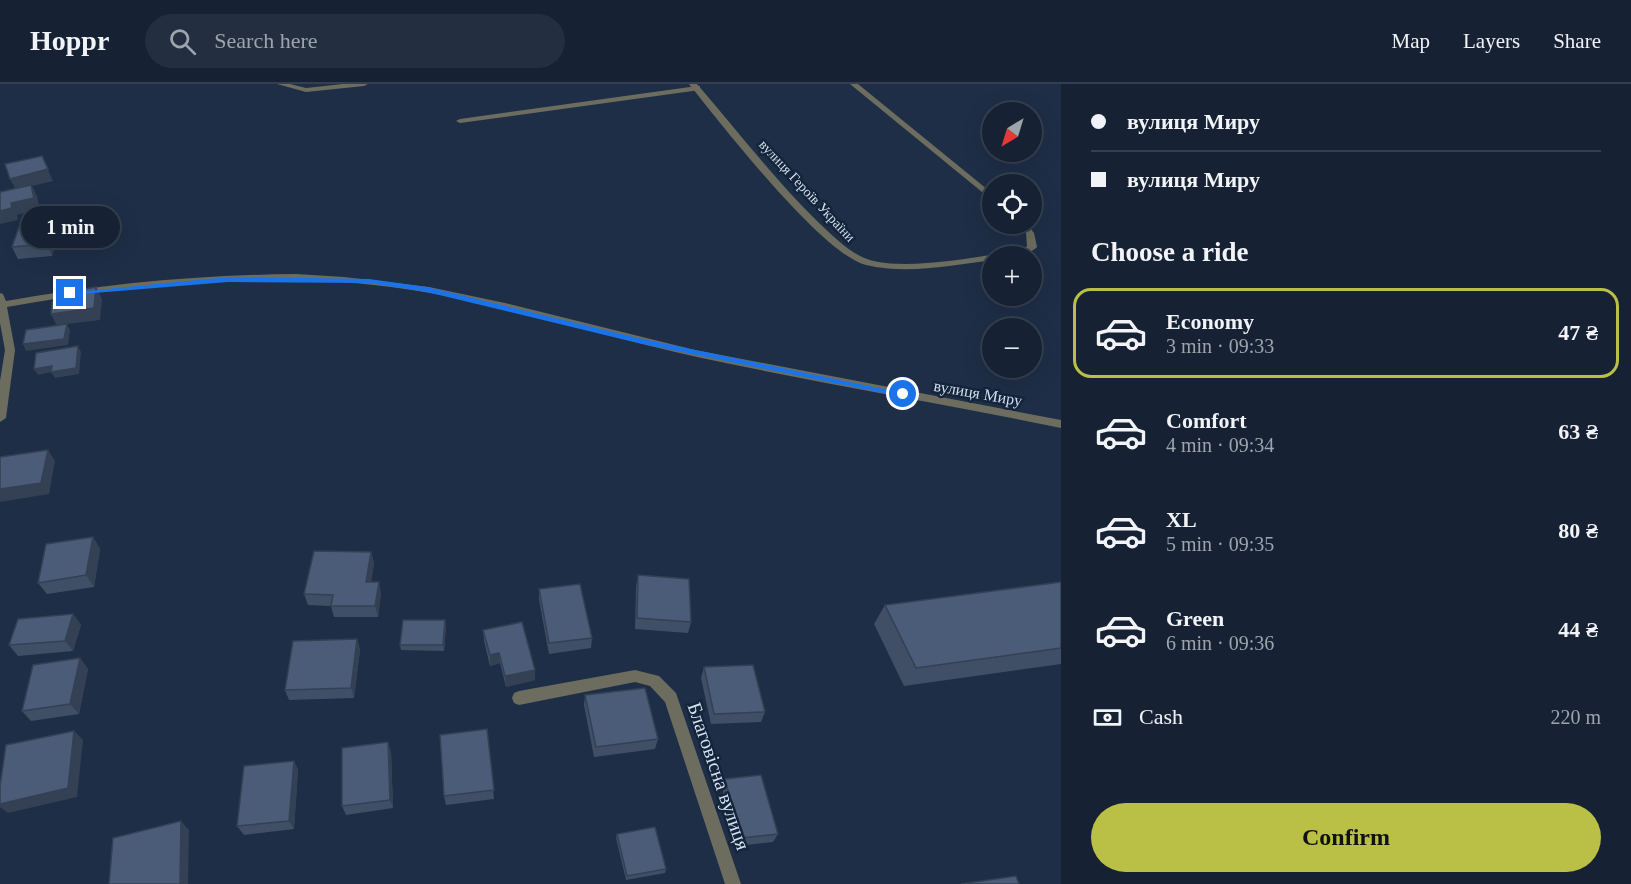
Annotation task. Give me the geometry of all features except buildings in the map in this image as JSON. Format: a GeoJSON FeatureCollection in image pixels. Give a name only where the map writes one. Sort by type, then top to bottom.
{"type":"FeatureCollection","features":[{"type":"Feature","properties":{"kind":"street"},"geometry":{"type":"LineString","coordinates":[[281,84],[306,90],[364,84]]}},
{"type":"Feature","properties":{"kind":"street"},"geometry":{"type":"LineString","coordinates":[[854,84],[982,189]]}},
{"type":"Feature","properties":{"kind":"street","name":"вулиця Героїв України"},"geometry":{"type":"LineString","coordinates":[[460,121],[695,86],[805,213],[847,254],[864,262],[896,266],[982,258]]}},
{"type":"Feature","properties":{"kind":"street","name":"вулиця Миру"},"geometry":{"type":"LineString","coordinates":[[2,300],[195,281],[287,278],[377,282],[490,304],[710,356],[1061,424]]}},
{"type":"Feature","properties":{"kind":"street"},"geometry":{"type":"LineString","coordinates":[[0,418],[5,352],[2,300]]}},
{"type":"Feature","properties":{"kind":"street","name":"Благовісна вулиця"},"geometry":{"type":"LineString","coordinates":[[519,698],[634,676],[654,681],[671,698],[733,884]]}},
{"type":"Feature","properties":{"kind":"route"},"geometry":{"type":"LineString","coordinates":[[70,293],[228,279],[308,278],[369,281],[427,290],[638,340],[903,394]]}}]}
